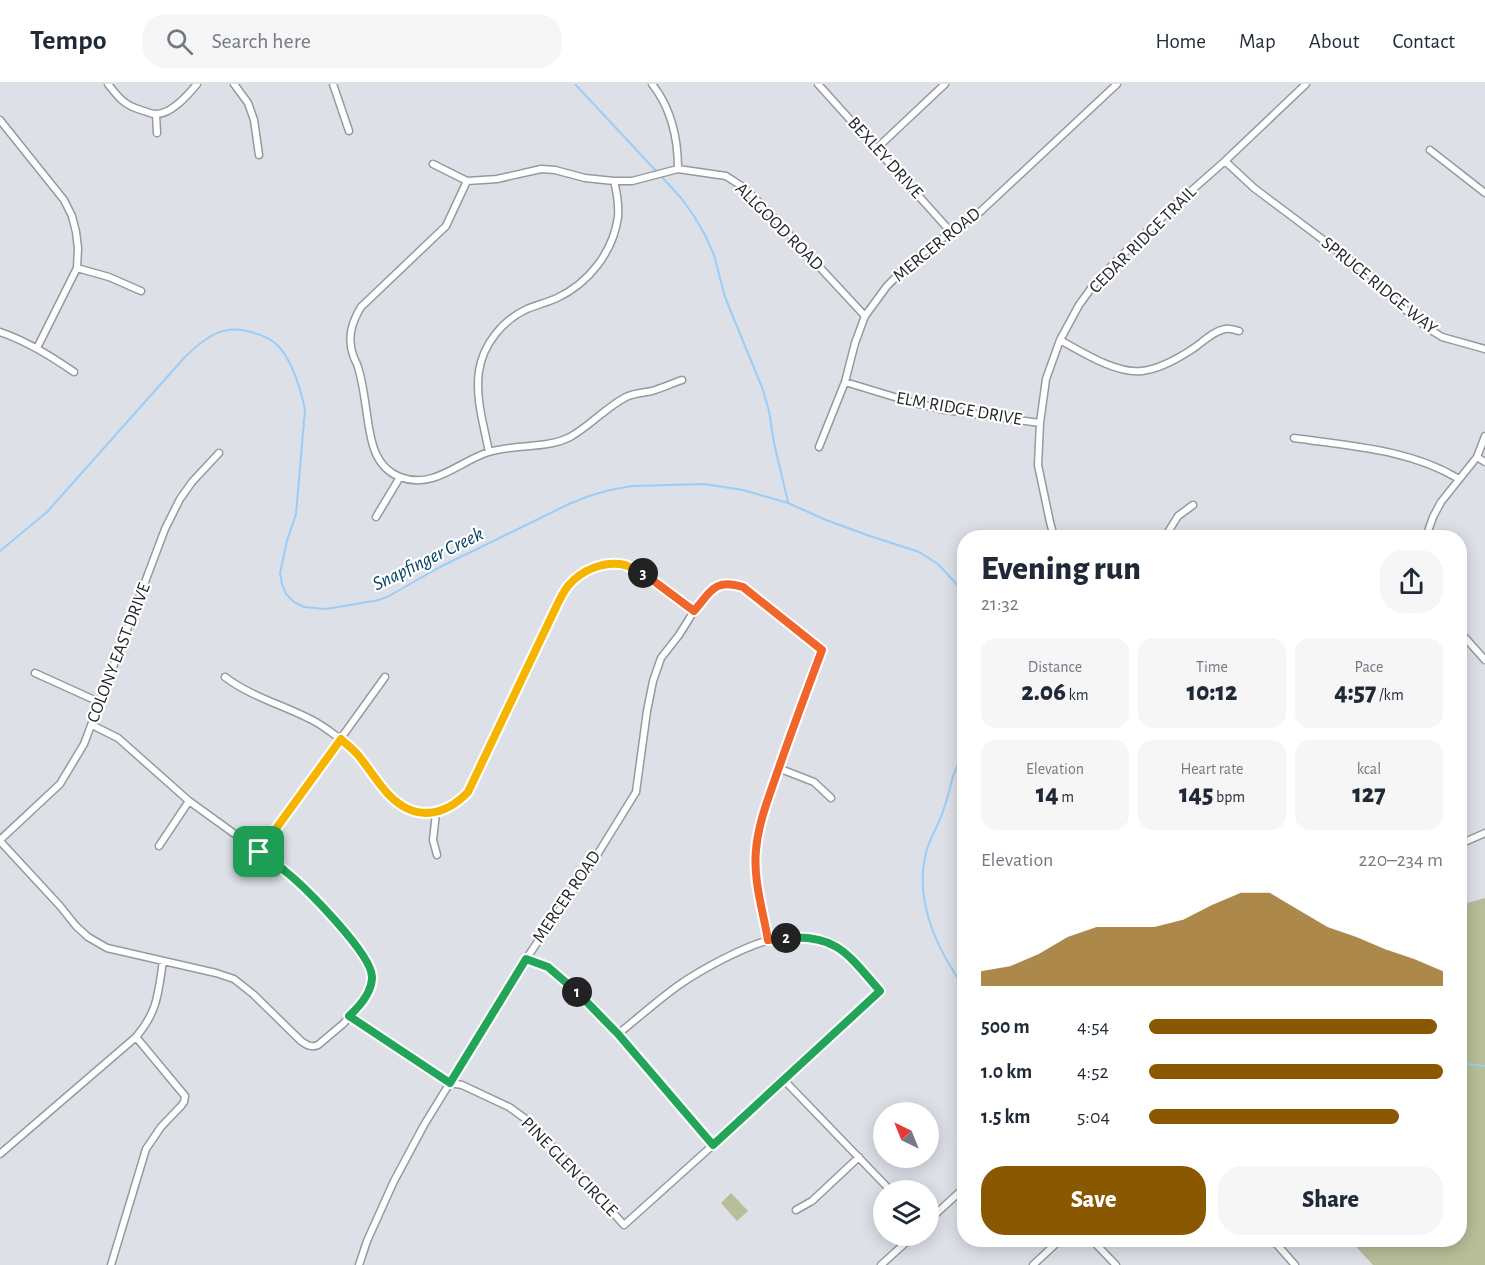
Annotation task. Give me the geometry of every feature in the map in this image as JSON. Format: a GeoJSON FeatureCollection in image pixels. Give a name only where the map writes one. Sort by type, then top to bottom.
{"type":"FeatureCollection","features":[{"type":"Feature","properties":{"kind":"street"},"geometry":{"type":"LineString","coordinates":[[108,84],[126,104],[156,114],[169,110],[184,100],[197,84]]}},
{"type":"Feature","properties":{"kind":"street"},"geometry":{"type":"LineString","coordinates":[[234,84],[248,103],[254,120],[259,154]]}},
{"type":"Feature","properties":{"kind":"street"},"geometry":{"type":"LineString","coordinates":[[333,84],[349,131]]}},
{"type":"Feature","properties":{"kind":"street"},"geometry":{"type":"LineString","coordinates":[[652,84],[667,109],[678,149],[678,169]]}},
{"type":"Feature","properties":{"kind":"street","name":"BEXLEY DRIVE"},"geometry":{"type":"LineString","coordinates":[[818,84],[951,232]]}},
{"type":"Feature","properties":{"kind":"street"},"geometry":{"type":"LineString","coordinates":[[877,148],[945,84]]}},
{"type":"Feature","properties":{"kind":"street","name":"MERCER ROAD"},"geometry":{"type":"LineString","coordinates":[[819,447],[845,382],[865,316],[887,286],[930,247],[981,211],[1117,84]]}},
{"type":"Feature","properties":{"kind":"street","name":"CEDAR RIDGE TRAIL"},"geometry":{"type":"LineString","coordinates":[[1052,530],[1038,465],[1040,423],[1046,379],[1060,340],[1079,305],[1095,283],[1119,258],[1306,84]]}},
{"type":"Feature","properties":{"kind":"street"},"geometry":{"type":"LineString","coordinates":[[156,114],[157,132]]}},
{"type":"Feature","properties":{"kind":"street"},"geometry":{"type":"LineString","coordinates":[[0,120],[64,200],[72,216],[76,232],[77,268],[37,348]]}},
{"type":"Feature","properties":{"kind":"street"},"geometry":{"type":"LineString","coordinates":[[1430,150],[1485,193]]}},
{"type":"Feature","properties":{"kind":"street","name":"SPRUCE RIDGE WAY"},"geometry":{"type":"LineString","coordinates":[[1225,161],[1254,188],[1370,275],[1426,327],[1442,337],[1485,350]]}},
{"type":"Feature","properties":{"kind":"street"},"geometry":{"type":"LineString","coordinates":[[433,164],[466,181],[446,226],[361,307],[351,327],[350,338],[362,382],[372,445],[382,465],[400,477],[413,480],[435,479],[489,452],[569,438],[604,410],[626,397],[653,391],[682,380]]}},
{"type":"Feature","properties":{"kind":"street","name":"ALLGOOD ROAD"},"geometry":{"type":"LineString","coordinates":[[466,181],[497,179],[542,169],[585,178],[614,181],[632,181],[678,169],[726,176],[743,187],[761,204],[865,316]]}},
{"type":"Feature","properties":{"kind":"street"},"geometry":{"type":"LineString","coordinates":[[489,452],[477,392],[478,371],[486,348],[507,322],[528,309],[558,297],[581,284],[601,261],[607,251],[618,218],[618,200],[614,181]]}},
{"type":"Feature","properties":{"kind":"street"},"geometry":{"type":"LineString","coordinates":[[77,268],[109,277],[141,291]]}},
{"type":"Feature","properties":{"kind":"street"},"geometry":{"type":"LineString","coordinates":[[1060,340],[1113,366],[1142,371],[1175,360],[1214,333],[1224,329],[1239,331]]}},
{"type":"Feature","properties":{"kind":"street"},"geometry":{"type":"LineString","coordinates":[[0,332],[37,348],[74,372]]}},
{"type":"Feature","properties":{"kind":"street","name":"ELM RIDGE DRIVE"},"geometry":{"type":"LineString","coordinates":[[845,382],[891,397],[945,410],[1040,423]]}},
{"type":"Feature","properties":{"kind":"street"},"geometry":{"type":"LineString","coordinates":[[1428,530],[1441,502],[1476,457],[1485,436]]}},
{"type":"Feature","properties":{"kind":"street"},"geometry":{"type":"LineString","coordinates":[[1294,438],[1379,450],[1437,468],[1459,479]]}},
{"type":"Feature","properties":{"kind":"street","name":"COLONY EAST DRIVE"},"geometry":{"type":"LineString","coordinates":[[0,841],[60,784],[84,744],[165,529],[180,499],[192,482],[219,453]]}},
{"type":"Feature","properties":{"kind":"street"},"geometry":{"type":"LineString","coordinates":[[1476,457],[1485,462]]}},
{"type":"Feature","properties":{"kind":"street"},"geometry":{"type":"LineString","coordinates":[[376,517],[400,477]]}},
{"type":"Feature","properties":{"kind":"street"},"geometry":{"type":"LineString","coordinates":[[1169,530],[1178,516],[1193,505]]}},
{"type":"Feature","properties":{"kind":"street"},"geometry":{"type":"LineString","coordinates":[[225,677],[238,687],[311,719],[341,739],[357,753],[390,795],[402,805],[414,811],[436,813],[449,808],[468,792],[558,603],[569,585],[581,575],[593,567],[609,564],[624,565],[644,573],[694,611]]}},
{"type":"Feature","properties":{"kind":"street","name":"MERCER ROAD"},"geometry":{"type":"LineString","coordinates":[[359,1265],[394,1181],[424,1125],[526,959],[597,855],[636,792],[647,711],[653,681],[661,658],[694,611],[718,585],[730,583],[743,587],[822,650],[778,768]]}},
{"type":"Feature","properties":{"kind":"street"},"geometry":{"type":"LineString","coordinates":[[1467,640],[1485,660]]}},
{"type":"Feature","properties":{"kind":"street"},"geometry":{"type":"LineString","coordinates":[[35,673],[99,702]]}},
{"type":"Feature","properties":{"kind":"street"},"geometry":{"type":"LineString","coordinates":[[259,852],[386,677]]}},
{"type":"Feature","properties":{"kind":"street"},"geometry":{"type":"LineString","coordinates":[[0,841],[88,937],[107,948],[234,979],[308,1046],[318,1045],[330,1036],[361,1004],[371,988],[372,975],[367,962],[339,923],[286,871],[189,801],[118,738],[92,725]]}},
{"type":"Feature","properties":{"kind":"street"},"geometry":{"type":"LineString","coordinates":[[768,940],[756,872],[755,852],[762,816],[778,768],[814,782],[831,798]]}},
{"type":"Feature","properties":{"kind":"street"},"geometry":{"type":"LineString","coordinates":[[159,846],[189,801]]}},
{"type":"Feature","properties":{"kind":"street"},"geometry":{"type":"LineString","coordinates":[[436,813],[433,840],[436,855]]}},
{"type":"Feature","properties":{"kind":"street"},"geometry":{"type":"LineString","coordinates":[[1467,841],[1485,833]]}},
{"type":"Feature","properties":{"kind":"street","name":"PINE GLEN CIRCLE"},"geometry":{"type":"LineString","coordinates":[[349,1016],[450,1083],[462,1085],[509,1107],[527,1120],[624,1225],[880,991],[847,954],[832,943],[818,938],[798,937],[768,940],[725,958],[679,985],[618,1034]]}},
{"type":"Feature","properties":{"kind":"street"},"geometry":{"type":"LineString","coordinates":[[526,959],[548,967],[588,1003],[618,1034],[713,1145]]}},
{"type":"Feature","properties":{"kind":"street"},"geometry":{"type":"LineString","coordinates":[[0,1154],[145,1027],[156,1002],[163,961]]}},
{"type":"Feature","properties":{"kind":"street"},"geometry":{"type":"LineString","coordinates":[[111,1265],[142,1158],[161,1127],[184,1102],[185,1096],[136,1037]]}},
{"type":"Feature","properties":{"kind":"street"},"geometry":{"type":"LineString","coordinates":[[783,1079],[881,1180]]}},
{"type":"Feature","properties":{"kind":"street"},"geometry":{"type":"LineString","coordinates":[[796,1210],[812,1201],[859,1157]]}},
{"type":"Feature","properties":{"kind":"street"},"geometry":{"type":"LineString","coordinates":[[939,1211],[957,1194]]}},
{"type":"Feature","properties":{"kind":"street"},"geometry":{"type":"LineString","coordinates":[[881,1265],[902,1246]]}},
{"type":"Feature","properties":{"kind":"street"},"geometry":{"type":"LineString","coordinates":[[1033,1265],[1052,1247]]}},
{"type":"Feature","properties":{"kind":"street"},"geometry":{"type":"LineString","coordinates":[[1099,1247],[1116,1265]]}},
{"type":"Feature","properties":{"kind":"street"},"geometry":{"type":"LineString","coordinates":[[1279,1247],[1295,1265]]}},
{"type":"Feature","properties":{"kind":"green space"},"geometry":{"type":"Polygon","coordinates":[[[1485,898],[1485,1265],[1373,1265],[1356,1247],[1467,1247],[1467,903],[1485,898]]]}},
{"type":"Feature","properties":{"kind":"green space"},"geometry":{"type":"Polygon","coordinates":[[[731,1193],[748,1211],[737,1221],[721,1203],[731,1193]]]}},
{"type":"Feature","properties":{"kind":"waterway"},"geometry":{"type":"LineString","coordinates":[[575,84],[657,172]]}},
{"type":"Feature","properties":{"kind":"waterway"},"geometry":{"type":"LineString","coordinates":[[661,176],[694,216],[714,255],[725,297],[763,390],[788,502]]}},
{"type":"Feature","properties":{"kind":"waterway","name":"Snapfinger Creek"},"geometry":{"type":"LineString","coordinates":[[0,551],[47,512],[184,358],[207,338],[233,329],[262,336],[273,341],[281,349],[298,383],[303,402],[305,410],[296,514],[280,573],[286,594],[294,602],[304,607],[326,609],[379,600],[440,567],[569,504],[589,496],[632,486],[704,484],[743,490],[788,503],[826,520],[919,552],[938,564],[957,584]]}},
{"type":"Feature","properties":{"kind":"waterway","name":"Snapfinger Creek"},"geometry":{"type":"LineString","coordinates":[[957,767],[947,800],[927,849],[923,867],[925,904],[930,922],[944,956],[957,976]]}},
{"type":"Feature","properties":{"kind":"waterway","name":"Snapfinger Creek"},"geometry":{"type":"LineString","coordinates":[[1467,1064],[1485,1066]]}},
{"type":"Feature","properties":{"kind":"route"},"geometry":{"type":"LineString","coordinates":[[609,564],[624,565],[644,573],[694,611],[714,588],[730,583],[743,587],[822,650],[778,768],[757,835],[756,872],[768,940],[798,937],[818,938],[832,943],[847,954],[880,991],[713,1145],[618,1034],[588,1003],[548,967],[526,959],[450,1083],[349,1016],[361,1004],[371,988],[372,975],[367,962],[339,923],[286,871],[259,852],[341,739],[357,753],[390,795],[414,811],[436,813],[449,808],[461,799],[468,792],[558,603],[569,585],[593,567],[609,564]]}}]}
